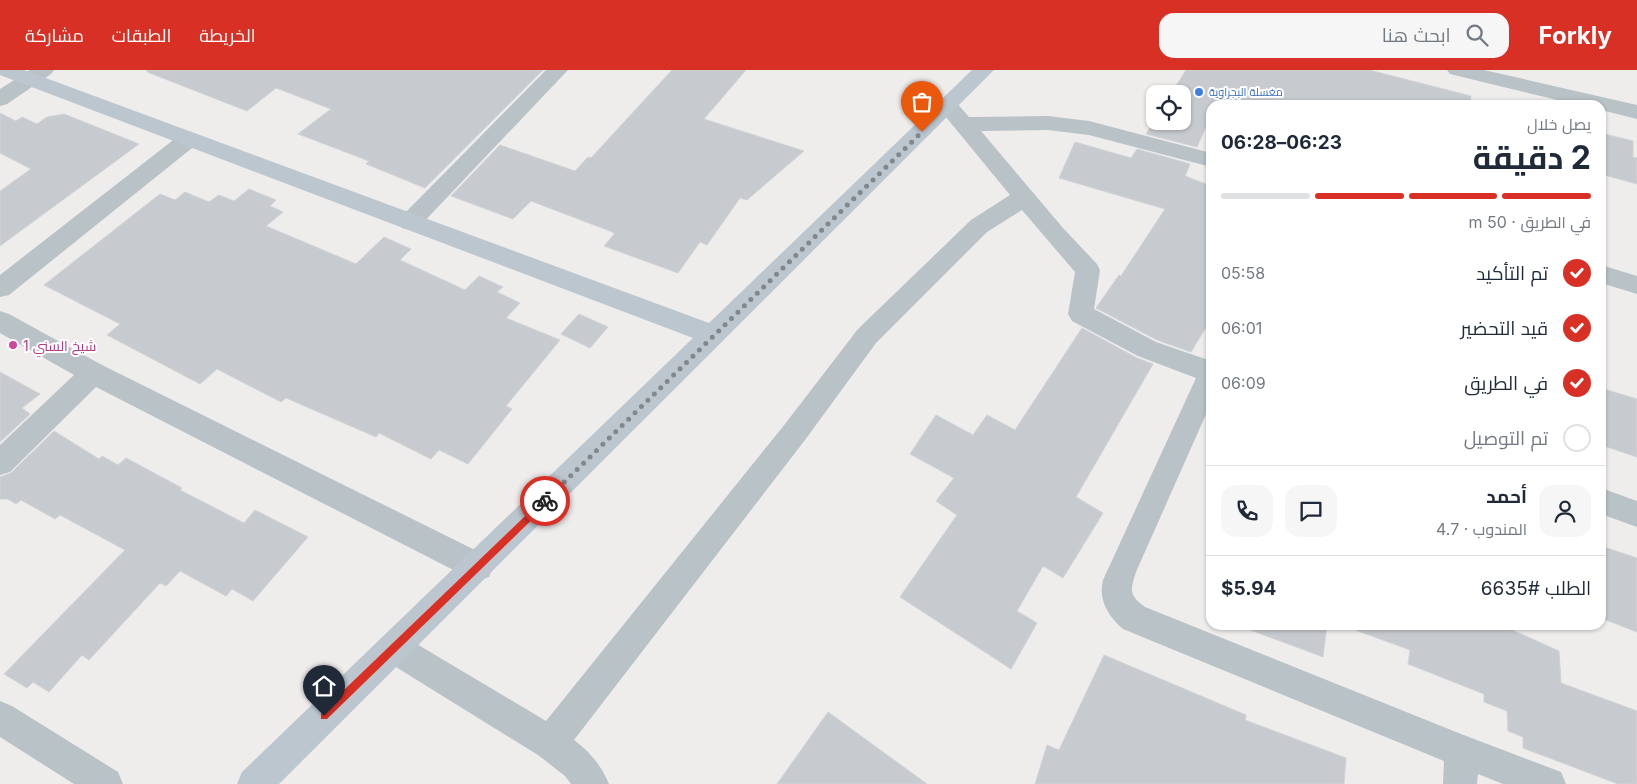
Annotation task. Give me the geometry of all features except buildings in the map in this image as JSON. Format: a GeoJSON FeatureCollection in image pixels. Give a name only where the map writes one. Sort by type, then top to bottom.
{"type":"FeatureCollection","features":[{"type":"Feature","properties":{"kind":"street"},"geometry":{"type":"LineString","coordinates":[[5,70],[37,75],[188,139],[713,335]]}},
{"type":"Feature","properties":{"kind":"street"},"geometry":{"type":"LineString","coordinates":[[410,222],[556,70]]}},
{"type":"Feature","properties":{"kind":"street"},"geometry":{"type":"LineString","coordinates":[[254,784],[478,567],[713,335],[956,115],[984,70]]}},
{"type":"Feature","properties":{"kind":"street"},"geometry":{"type":"LineString","coordinates":[[1457,70],[1586,100]]}},
{"type":"Feature","properties":{"kind":"street"},"geometry":{"type":"LineString","coordinates":[[0,99],[37,75]]}},
{"type":"Feature","properties":{"kind":"street"},"geometry":{"type":"LineString","coordinates":[[1606,105],[1637,112]]}},
{"type":"Feature","properties":{"kind":"street"},"geometry":{"type":"LineString","coordinates":[[956,115],[1088,128],[1206,159]]}},
{"type":"Feature","properties":{"kind":"street"},"geometry":{"type":"LineString","coordinates":[[956,115],[1088,270],[1081,314],[1147,349],[1206,371]]}},
{"type":"Feature","properties":{"kind":"street"},"geometry":{"type":"LineString","coordinates":[[0,288],[188,139]]}},
{"type":"Feature","properties":{"kind":"street"},"geometry":{"type":"LineString","coordinates":[[550,743],[867,336],[979,226],[1024,197]]}},
{"type":"Feature","properties":{"kind":"street"},"geometry":{"type":"LineString","coordinates":[[1606,275],[1637,284]]}},
{"type":"Feature","properties":{"kind":"street"},"geometry":{"type":"LineString","coordinates":[[0,321],[93,373],[478,567]]}},
{"type":"Feature","properties":{"kind":"street"},"geometry":{"type":"LineString","coordinates":[[0,463],[93,373]]}},
{"type":"Feature","properties":{"kind":"street"},"geometry":{"type":"LineString","coordinates":[[1206,384],[1121,572],[1116,586],[1116,598],[1120,604],[1134,618],[1460,768],[1549,784]]}},
{"type":"Feature","properties":{"kind":"street"},"geometry":{"type":"LineString","coordinates":[[1606,503],[1637,514]]}},
{"type":"Feature","properties":{"kind":"street"},"geometry":{"type":"LineString","coordinates":[[394,648],[550,743],[577,764],[592,784]]}},
{"type":"Feature","properties":{"kind":"street"},"geometry":{"type":"LineString","coordinates":[[0,718],[106,784]]}},
{"type":"Feature","properties":{"kind":"way so far"},"geometry":{"type":"LineString","coordinates":[[545,501],[922,132]]}},
{"type":"Feature","properties":{"kind":"place","name":"مغسلة البجراوية"},"geometry":{"type":"Point","coordinates":[1199,92]}},
{"type":"Feature","properties":{"kind":"place","name":"شيخ السني 1"},"geometry":{"type":"Point","coordinates":[13,345]}},
{"type":"Feature","properties":{"kind":"route"},"geometry":{"type":"LineString","coordinates":[[324,716],[545,501]]}}]}
